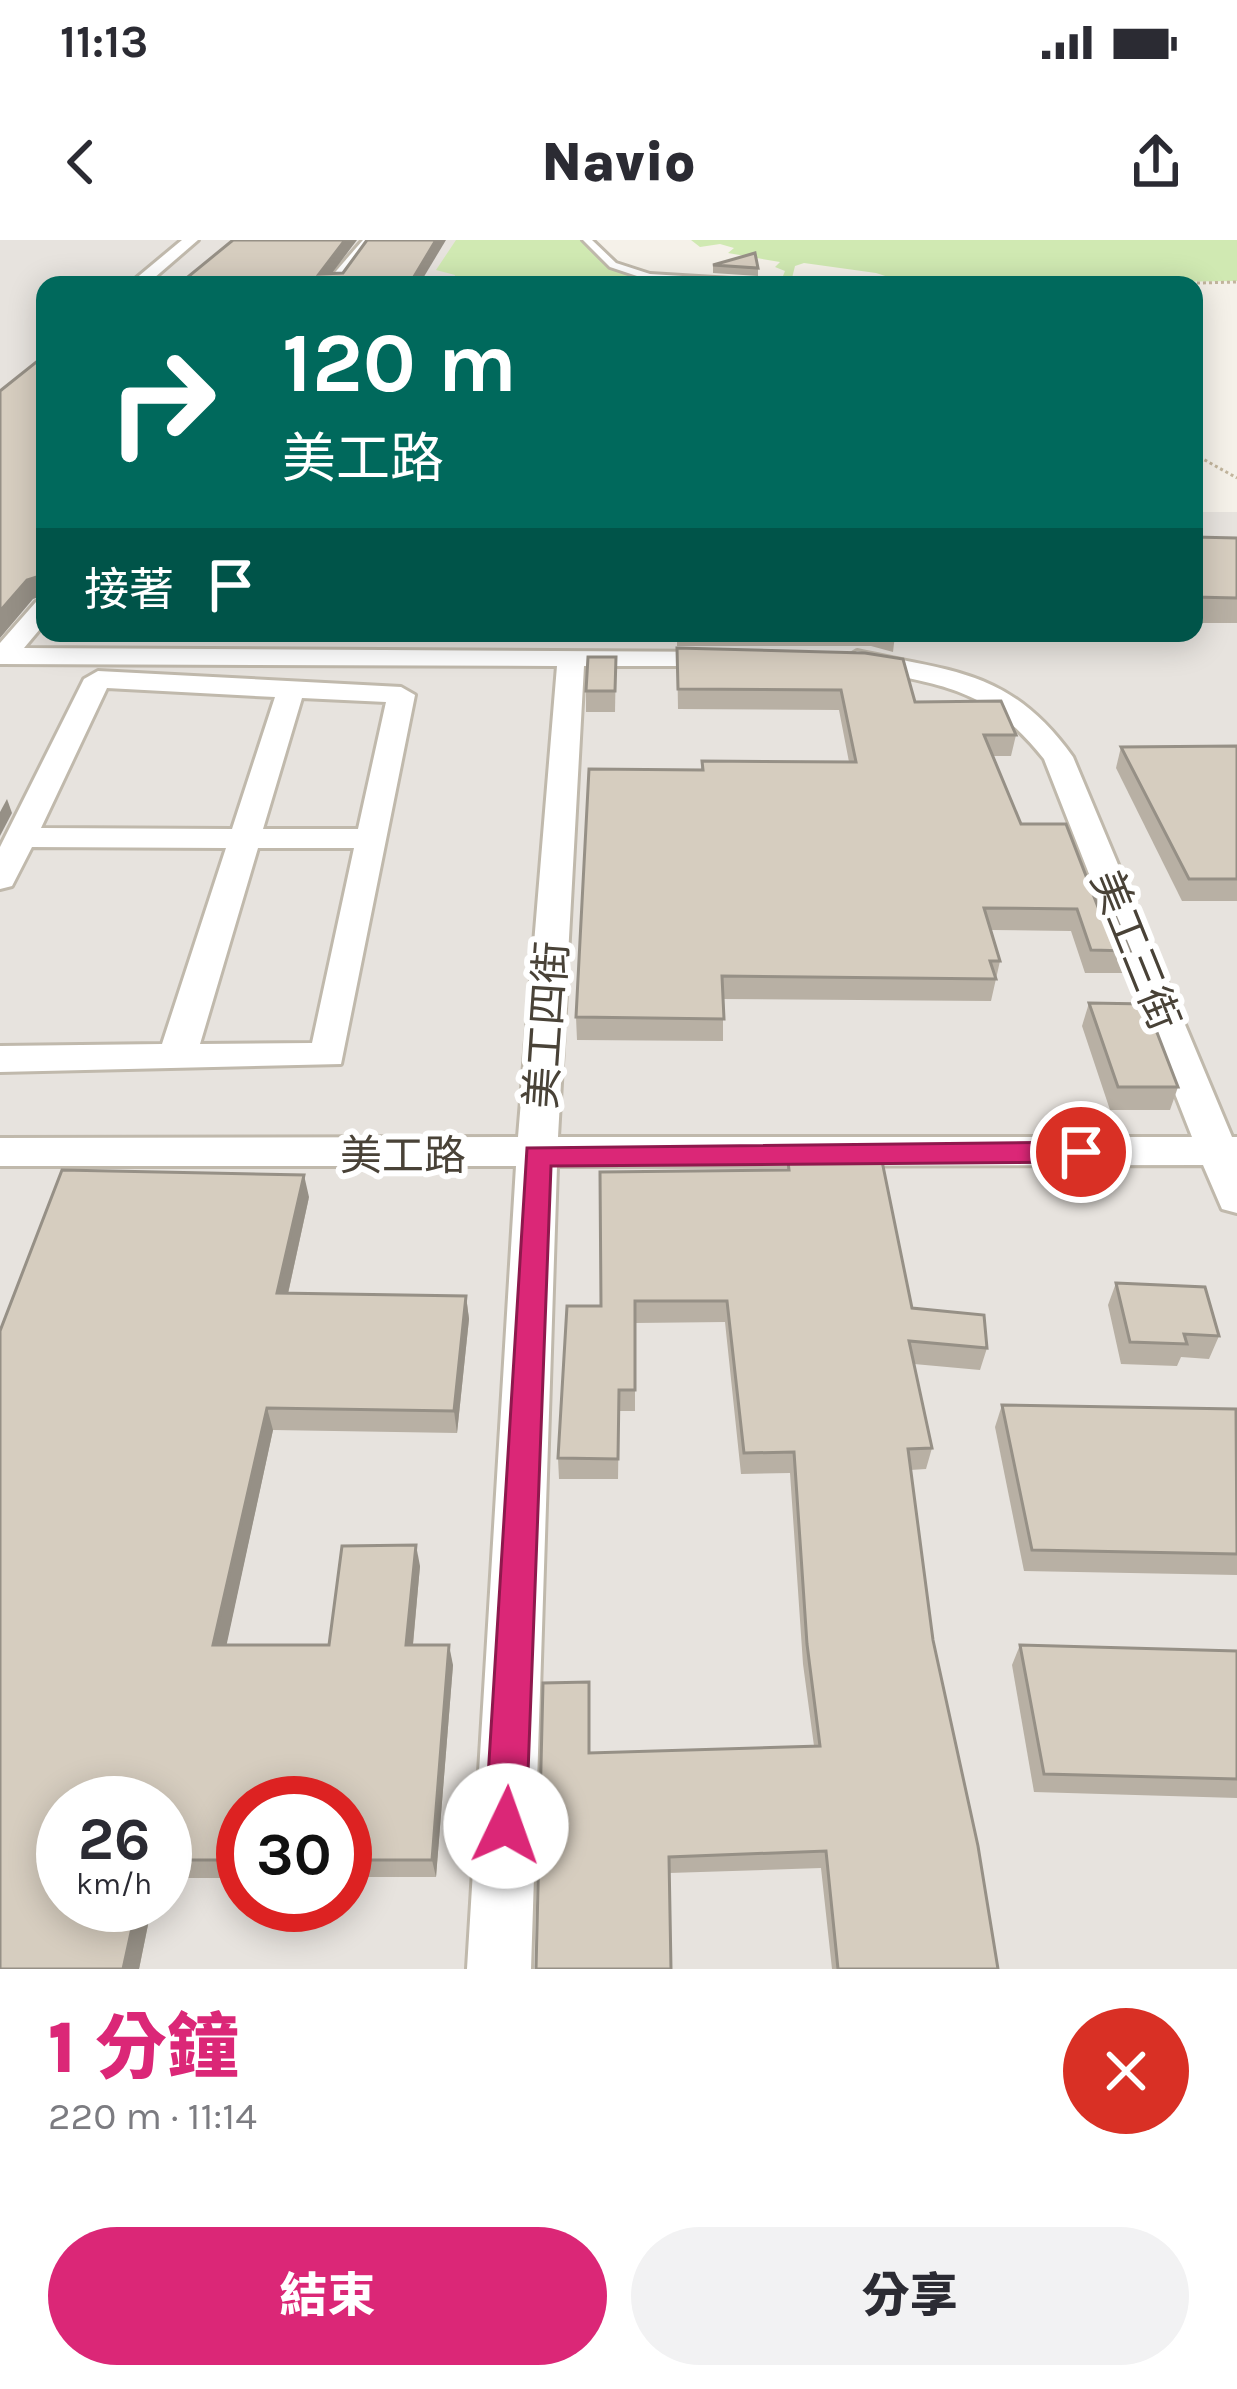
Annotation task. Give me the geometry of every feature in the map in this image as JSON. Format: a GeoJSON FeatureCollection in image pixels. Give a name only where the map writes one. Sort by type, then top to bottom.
{"type":"FeatureCollection","features":[{"type":"Feature","properties":{"kind":"street"},"geometry":{"type":"LineString","coordinates":[[147,276],[191,240]]}},
{"type":"Feature","properties":{"kind":"street"},"geometry":{"type":"LineString","coordinates":[[340,276],[371,240]]}},
{"type":"Feature","properties":{"kind":"street"},"geometry":{"type":"LineString","coordinates":[[1,656],[36,617]]}},
{"type":"Feature","properties":{"kind":"street"},"geometry":{"type":"LineString","coordinates":[[1,656],[756,659]]}},
{"type":"Feature","properties":{"kind":"street","name":"美工四街"},"geometry":{"type":"LineString","coordinates":[[499,1969],[537,1156],[571,657]]}},
{"type":"Feature","properties":{"kind":"street","name":"美工三街"},"geometry":{"type":"LineString","coordinates":[[825,659],[871,659],[969,683],[1021,710],[1058,757],[1227,1151],[1237,1198]]}},
{"type":"Feature","properties":{"kind":"street"},"geometry":{"type":"LineString","coordinates":[[0,879],[98,679],[401,695],[328,1055],[0,1059]]}},
{"type":"Feature","properties":{"kind":"street"},"geometry":{"type":"LineString","coordinates":[[177,1057],[292,688]]}},
{"type":"Feature","properties":{"kind":"street"},"geometry":{"type":"LineString","coordinates":[[21,837],[372,839]]}},
{"type":"Feature","properties":{"kind":"street","name":"美工路"},"geometry":{"type":"LineString","coordinates":[[0,1152],[537,1156],[1227,1151]]}},
{"type":"Feature","properties":{"kind":"lane"},"geometry":{"type":"LineString","coordinates":[[587,240],[614,265],[646,276]]}},
{"type":"Feature","properties":{"kind":"path"},"geometry":{"type":"LineString","coordinates":[[1203,283],[1237,282]]}},
{"type":"Feature","properties":{"kind":"path"},"geometry":{"type":"LineString","coordinates":[[1203,459],[1237,478]]}},
{"type":"Feature","properties":{"kind":"shaded area"},"geometry":{"type":"Polygon","coordinates":[[[0,240],[480,240],[459,276],[36,276],[36,642],[1203,642],[1203,512],[1237,512],[1237,1969],[0,1969],[0,240]]]}},
{"type":"Feature","properties":{"kind":"green space"},"geometry":{"type":"Polygon","coordinates":[[[456,240],[583,240],[621,272],[645,276],[455,276],[436,270],[456,240]]]}},
{"type":"Feature","properties":{"kind":"green space"},"geometry":{"type":"Polygon","coordinates":[[[691,240],[1237,240],[1237,281],[1203,281],[1203,276],[885,276],[804,263],[795,266],[792,276],[783,276],[785,271],[775,267],[780,262],[728,253],[734,248],[720,244],[700,247],[691,240]]]}},
{"type":"Feature","properties":{"kind":"building"},"geometry":{"type":"Polygon","coordinates":[[[233,240],[345,240],[319,274],[343,273],[367,240],[436,240],[414,276],[189,276],[233,240]]]}},
{"type":"Feature","properties":{"kind":"building"},"geometry":{"type":"Polygon","coordinates":[[[755,253],[758,268],[713,265],[755,253]]]}},
{"type":"Feature","properties":{"kind":"building"},"geometry":{"type":"Polygon","coordinates":[[[36,362],[36,577],[27,580],[0,611],[0,391],[36,362]]]}},
{"type":"Feature","properties":{"kind":"building"},"geometry":{"type":"Polygon","coordinates":[[[1203,537],[1237,538],[1237,598],[1203,597],[1203,537]]]}},
{"type":"Feature","properties":{"kind":"building"},"geometry":{"type":"Polygon","coordinates":[[[677,648],[865,653],[903,659],[915,702],[1001,701],[1016,735],[984,735],[1021,824],[1066,824],[1098,907],[1112,908],[1130,951],[1091,950],[1077,909],[984,908],[1000,961],[990,961],[996,979],[722,976],[724,1019],[576,1017],[589,769],[703,770],[702,761],[856,762],[841,690],[678,689],[677,648]]]}},
{"type":"Feature","properties":{"kind":"building"},"geometry":{"type":"Polygon","coordinates":[[[588,657],[616,657],[615,691],[586,691],[588,657]]]}},
{"type":"Feature","properties":{"kind":"building"},"geometry":{"type":"Polygon","coordinates":[[[1237,746],[1237,879],[1189,879],[1121,747],[1237,746]]]}},
{"type":"Feature","properties":{"kind":"building"},"geometry":{"type":"Polygon","coordinates":[[[1089,1003],[1146,1004],[1178,1087],[1118,1087],[1089,1003]]]}},
{"type":"Feature","properties":{"kind":"building"},"geometry":{"type":"Polygon","coordinates":[[[882,1161],[912,1308],[984,1315],[987,1348],[909,1341],[932,1448],[908,1449],[933,1640],[978,1846],[998,1969],[838,1969],[826,1851],[669,1857],[671,1969],[536,1969],[543,1683],[589,1682],[589,1753],[820,1746],[807,1644],[794,1452],[744,1453],[727,1301],[635,1301],[635,1390],[619,1390],[618,1459],[558,1458],[567,1306],[601,1306],[600,1172],[789,1170],[788,1162],[882,1161]]]}},
{"type":"Feature","properties":{"kind":"building"},"geometry":{"type":"Polygon","coordinates":[[[62,1170],[304,1175],[277,1293],[466,1296],[454,1411],[267,1408],[213,1645],[329,1645],[342,1546],[416,1545],[406,1645],[449,1645],[432,1860],[372,1860],[372,1776],[216,1776],[216,1860],[192,1860],[192,1776],[36,1776],[36,1932],[131,1932],[123,1969],[0,1969],[0,1331],[62,1170]]]}},
{"type":"Feature","properties":{"kind":"building"},"geometry":{"type":"Polygon","coordinates":[[[1116,1283],[1205,1287],[1219,1336],[1184,1334],[1187,1344],[1130,1342],[1116,1283]]]}},
{"type":"Feature","properties":{"kind":"building"},"geometry":{"type":"Polygon","coordinates":[[[1002,1405],[1236,1409],[1237,1554],[1032,1550],[1002,1405]]]}},
{"type":"Feature","properties":{"kind":"building"},"geometry":{"type":"Polygon","coordinates":[[[1020,1645],[1237,1651],[1237,1779],[1044,1774],[1020,1645]]]}},
{"type":"Feature","properties":{"kind":"route"},"geometry":{"type":"LineString","coordinates":[[506,1826],[537,1156],[1081,1152]]}}]}
